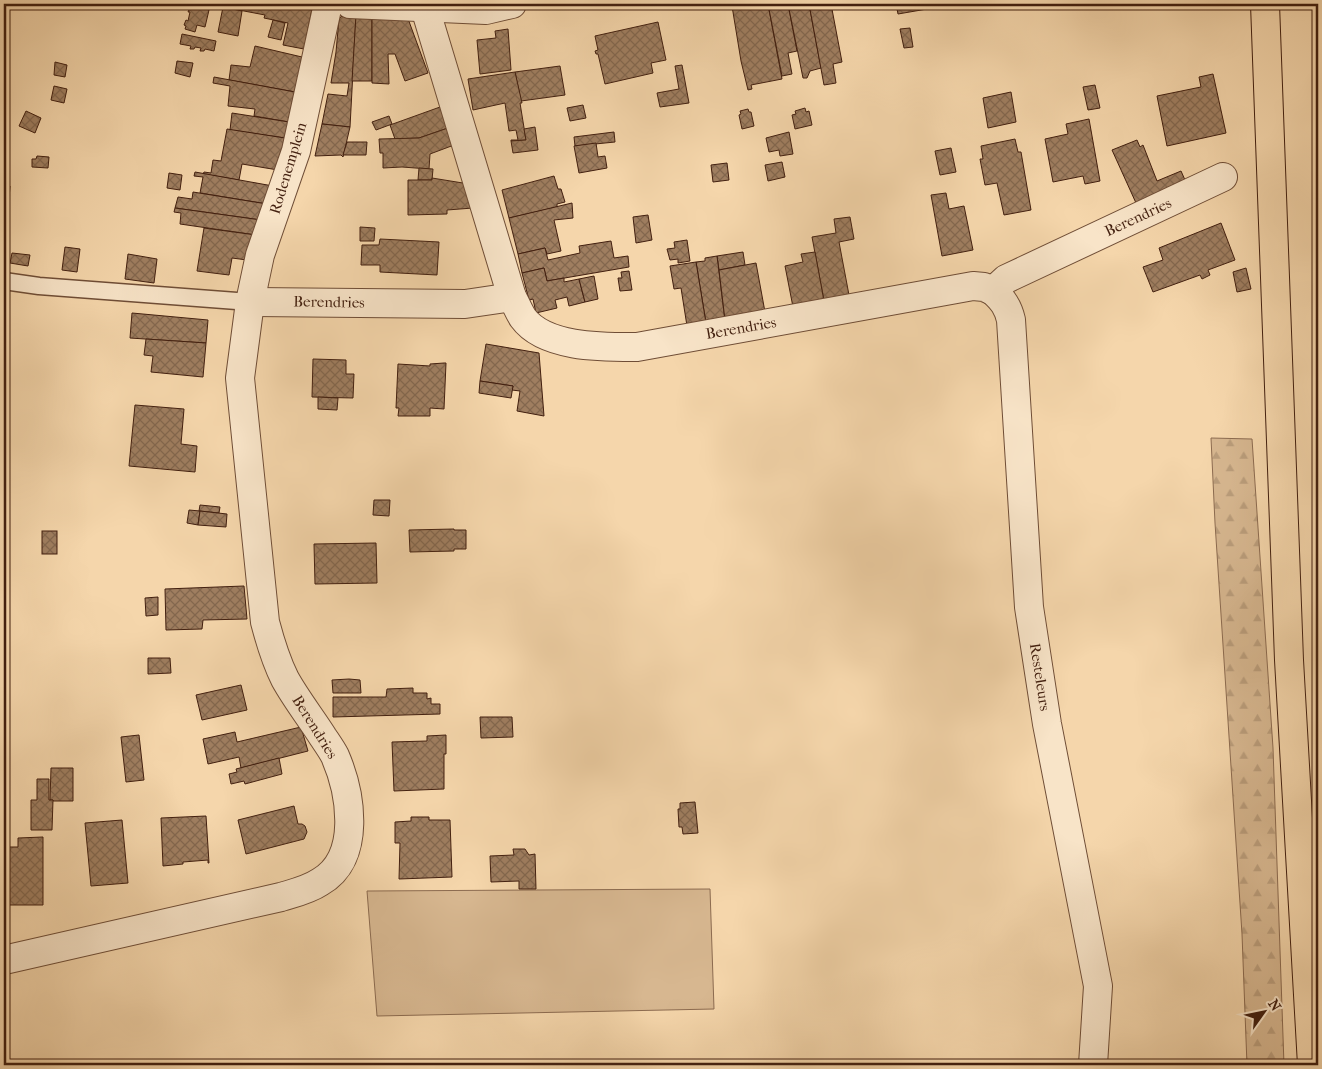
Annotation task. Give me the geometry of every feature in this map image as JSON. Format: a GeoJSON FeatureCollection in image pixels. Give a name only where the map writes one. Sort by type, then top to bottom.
{"type":"FeatureCollection","features":[{"type":"Feature","properties":{"kind":"highway"},"geometry":{"type":"LineString","coordinates":[[1265,4],[1289,660],[1312,1065]]}},
{"type":"Feature","properties":{"kind":"street","name":"Rodenemplein"},"geometry":{"type":"LineString","coordinates":[[237,301],[260,255],[296,151],[328,4]]}},
{"type":"Feature","properties":{"kind":"street"},"geometry":{"type":"LineString","coordinates":[[350,4],[486,10],[512,4]]}},
{"type":"Feature","properties":{"kind":"street"},"geometry":{"type":"LineString","coordinates":[[423,6],[512,297]]}},
{"type":"Feature","properties":{"kind":"street","name":"Berendries"},"geometry":{"type":"LineString","coordinates":[[4,960],[281,897],[307,889],[322,882],[334,870],[344,854],[350,834],[348,793],[335,755],[285,679],[265,622],[240,378],[237,301],[465,304],[512,297],[524,318],[543,335],[565,342],[602,347],[637,347],[973,286],[984,287],[993,291],[1006,278],[1224,177]]}},
{"type":"Feature","properties":{"kind":"street","name":"Resteleurs"},"geometry":{"type":"LineString","coordinates":[[993,291],[1002,298],[1008,307],[1011,320],[1029,608],[1047,724],[1098,986],[1094,1065]]}},
{"type":"Feature","properties":{"kind":"lane"},"geometry":{"type":"LineString","coordinates":[[4,281],[39,286],[237,301]]}},
{"type":"Feature","properties":{"kind":"green space"},"geometry":{"type":"Polygon","coordinates":[[[1211,438],[1252,439],[1273,748],[1284,1065],[1247,1065],[1242,934],[1211,438]]]}},
{"type":"Feature","properties":{"kind":"green space"},"geometry":{"type":"Polygon","coordinates":[[[710,889],[714,1009],[377,1016],[367,891],[710,889]]]}},
{"type":"Feature","properties":{"kind":"building"},"geometry":{"type":"Polygon","coordinates":[[[223,4],[313,4],[304,49],[283,45],[288,23],[264,18],[265,15],[223,7],[223,4]]]}},
{"type":"Feature","properties":{"kind":"building"},"geometry":{"type":"Polygon","coordinates":[[[768,4],[782,79],[751,85],[752,89],[748,90],[732,6],[768,4]]]}},
{"type":"Feature","properties":{"kind":"building"},"geometry":{"type":"Polygon","coordinates":[[[768,4],[788,4],[797,51],[788,53],[792,74],[782,76],[768,4]]]}},
{"type":"Feature","properties":{"kind":"building"},"geometry":{"type":"Polygon","coordinates":[[[788,4],[809,4],[821,68],[810,71],[807,78],[803,78],[788,4]]]}},
{"type":"Feature","properties":{"kind":"building"},"geometry":{"type":"Polygon","coordinates":[[[809,4],[831,4],[842,62],[833,64],[836,83],[824,85],[809,4]]]}},
{"type":"Feature","properties":{"kind":"building"},"geometry":{"type":"Polygon","coordinates":[[[896,4],[926,4],[927,9],[898,14],[896,4]]]}},
{"type":"Feature","properties":{"kind":"building"},"geometry":{"type":"Polygon","coordinates":[[[191,5],[209,10],[205,27],[197,25],[195,32],[185,29],[186,26],[184,25],[186,20],[188,21],[190,12],[188,12],[191,5]]]}},
{"type":"Feature","properties":{"kind":"building"},"geometry":{"type":"Polygon","coordinates":[[[223,7],[242,11],[238,36],[218,32],[223,7]]]}},
{"type":"Feature","properties":{"kind":"building"},"geometry":{"type":"Polygon","coordinates":[[[344,14],[356,15],[350,127],[322,124],[328,94],[347,96],[349,83],[331,83],[339,19],[344,14]]]}},
{"type":"Feature","properties":{"kind":"building"},"geometry":{"type":"Polygon","coordinates":[[[356,15],[372,15],[372,81],[352,81],[356,15]]]}},
{"type":"Feature","properties":{"kind":"building"},"geometry":{"type":"Polygon","coordinates":[[[372,15],[407,16],[428,73],[405,81],[395,54],[388,54],[389,84],[372,83],[372,15]]]}},
{"type":"Feature","properties":{"kind":"building"},"geometry":{"type":"Polygon","coordinates":[[[273,20],[285,23],[281,40],[268,37],[273,20]]]}},
{"type":"Feature","properties":{"kind":"building"},"geometry":{"type":"Polygon","coordinates":[[[658,22],[666,60],[651,63],[653,73],[605,84],[598,54],[595,51],[598,50],[595,36],[658,22]]]}},
{"type":"Feature","properties":{"kind":"building"},"geometry":{"type":"Polygon","coordinates":[[[910,28],[913,47],[904,48],[900,29],[910,28]]]}},
{"type":"Feature","properties":{"kind":"building"},"geometry":{"type":"Polygon","coordinates":[[[508,29],[511,70],[480,74],[477,40],[496,38],[495,31],[508,29]]]}},
{"type":"Feature","properties":{"kind":"building"},"geometry":{"type":"Polygon","coordinates":[[[182,34],[216,41],[214,51],[205,49],[200,51],[201,48],[195,47],[190,49],[191,46],[180,44],[182,34]]]}},
{"type":"Feature","properties":{"kind":"building"},"geometry":{"type":"Polygon","coordinates":[[[255,46],[302,57],[295,92],[229,80],[231,65],[250,67],[255,46]]]}},
{"type":"Feature","properties":{"kind":"building"},"geometry":{"type":"Polygon","coordinates":[[[177,61],[193,63],[190,77],[175,73],[177,61]]]}},
{"type":"Feature","properties":{"kind":"building"},"geometry":{"type":"Polygon","coordinates":[[[55,62],[67,65],[65,77],[54,75],[55,62]]]}},
{"type":"Feature","properties":{"kind":"building"},"geometry":{"type":"Polygon","coordinates":[[[682,65],[689,103],[660,107],[657,93],[679,89],[675,66],[682,65]]]}},
{"type":"Feature","properties":{"kind":"building"},"geometry":{"type":"Polygon","coordinates":[[[560,66],[565,95],[521,101],[515,72],[560,66]]]}},
{"type":"Feature","properties":{"kind":"building"},"geometry":{"type":"Polygon","coordinates":[[[515,72],[522,103],[520,103],[526,140],[511,141],[518,140],[516,130],[509,131],[505,103],[473,110],[468,79],[515,72]]]}},
{"type":"Feature","properties":{"kind":"building"},"geometry":{"type":"Polygon","coordinates":[[[1213,74],[1226,133],[1167,146],[1157,96],[1201,87],[1199,77],[1213,74]]]}},
{"type":"Feature","properties":{"kind":"building"},"geometry":{"type":"Polygon","coordinates":[[[214,77],[295,92],[289,122],[254,116],[255,109],[228,106],[230,86],[213,83],[214,77]]]}},
{"type":"Feature","properties":{"kind":"building"},"geometry":{"type":"Polygon","coordinates":[[[1095,85],[1100,108],[1088,110],[1083,87],[1095,85]]]}},
{"type":"Feature","properties":{"kind":"building"},"geometry":{"type":"Polygon","coordinates":[[[54,86],[67,89],[64,103],[51,100],[54,86]]]}},
{"type":"Feature","properties":{"kind":"building"},"geometry":{"type":"Polygon","coordinates":[[[1011,92],[1016,122],[988,128],[983,98],[1011,92]]]}},
{"type":"Feature","properties":{"kind":"building"},"geometry":{"type":"Polygon","coordinates":[[[583,105],[586,118],[570,121],[567,108],[583,105]]]}},
{"type":"Feature","properties":{"kind":"building"},"geometry":{"type":"Polygon","coordinates":[[[440,107],[448,128],[419,138],[395,139],[390,125],[440,107]]]}},
{"type":"Feature","properties":{"kind":"building"},"geometry":{"type":"Polygon","coordinates":[[[805,108],[806,112],[809,111],[812,125],[795,129],[792,115],[796,114],[795,111],[805,108]]]}},
{"type":"Feature","properties":{"kind":"building"},"geometry":{"type":"Polygon","coordinates":[[[748,109],[751,112],[754,126],[742,129],[740,111],[748,109]]]}},
{"type":"Feature","properties":{"kind":"building"},"geometry":{"type":"Polygon","coordinates":[[[26,111],[41,118],[35,133],[19,126],[26,111]]]}},
{"type":"Feature","properties":{"kind":"building"},"geometry":{"type":"Polygon","coordinates":[[[232,113],[289,122],[285,138],[230,130],[232,113]]]}},
{"type":"Feature","properties":{"kind":"building"},"geometry":{"type":"Polygon","coordinates":[[[389,116],[392,124],[376,130],[372,122],[389,116]]]}},
{"type":"Feature","properties":{"kind":"building"},"geometry":{"type":"Polygon","coordinates":[[[1089,119],[1100,181],[1085,184],[1083,176],[1053,182],[1045,139],[1068,134],[1066,124],[1089,119]]]}},
{"type":"Feature","properties":{"kind":"building"},"geometry":{"type":"Polygon","coordinates":[[[322,124],[350,127],[343,157],[341,155],[315,156],[322,124]]]}},
{"type":"Feature","properties":{"kind":"building"},"geometry":{"type":"Polygon","coordinates":[[[535,127],[538,150],[513,153],[511,141],[526,140],[524,129],[535,127]]]}},
{"type":"Feature","properties":{"kind":"building"},"geometry":{"type":"Polygon","coordinates":[[[448,128],[454,145],[430,154],[429,169],[383,168],[383,153],[380,153],[379,139],[419,138],[448,128]]]}},
{"type":"Feature","properties":{"kind":"building"},"geometry":{"type":"Polygon","coordinates":[[[227,129],[285,138],[278,170],[242,164],[239,180],[203,174],[204,172],[211,173],[213,160],[221,161],[227,129]]]}},
{"type":"Feature","properties":{"kind":"building"},"geometry":{"type":"Polygon","coordinates":[[[614,132],[615,142],[575,146],[574,137],[614,132]]]}},
{"type":"Feature","properties":{"kind":"building"},"geometry":{"type":"Polygon","coordinates":[[[789,132],[793,154],[780,156],[779,150],[769,152],[766,138],[789,132]]]}},
{"type":"Feature","properties":{"kind":"building"},"geometry":{"type":"Polygon","coordinates":[[[1015,139],[1018,152],[1021,152],[1031,210],[1004,215],[997,183],[985,185],[980,159],[983,159],[981,146],[1015,139]]]}},
{"type":"Feature","properties":{"kind":"building"},"geometry":{"type":"Polygon","coordinates":[[[1137,140],[1140,147],[1143,145],[1157,181],[1181,171],[1185,180],[1136,203],[1112,150],[1137,140]]]}},
{"type":"Feature","properties":{"kind":"building"},"geometry":{"type":"Polygon","coordinates":[[[347,142],[367,142],[366,155],[343,155],[347,142]]]}},
{"type":"Feature","properties":{"kind":"building"},"geometry":{"type":"Polygon","coordinates":[[[596,143],[598,157],[605,156],[607,168],[579,173],[574,146],[596,143]]]}},
{"type":"Feature","properties":{"kind":"building"},"geometry":{"type":"Polygon","coordinates":[[[951,148],[956,172],[940,175],[935,151],[951,148]]]}},
{"type":"Feature","properties":{"kind":"building"},"geometry":{"type":"Polygon","coordinates":[[[37,156],[49,157],[48,168],[32,167],[32,159],[36,159],[37,156]]]}},
{"type":"Feature","properties":{"kind":"building"},"geometry":{"type":"Polygon","coordinates":[[[782,162],[785,177],[768,181],[765,165],[782,162]]]}},
{"type":"Feature","properties":{"kind":"building"},"geometry":{"type":"Polygon","coordinates":[[[727,163],[729,180],[713,182],[711,165],[727,163]]]}},
{"type":"Feature","properties":{"kind":"building"},"geometry":{"type":"Polygon","coordinates":[[[419,168],[433,169],[432,180],[418,180],[419,168]]]}},
{"type":"Feature","properties":{"kind":"building"},"geometry":{"type":"Polygon","coordinates":[[[195,172],[273,186],[267,204],[200,193],[203,177],[194,176],[195,172]]]}},
{"type":"Feature","properties":{"kind":"building"},"geometry":{"type":"Polygon","coordinates":[[[169,173],[182,175],[180,190],[167,188],[169,173]]]}},
{"type":"Feature","properties":{"kind":"building"},"geometry":{"type":"Polygon","coordinates":[[[554,176],[565,202],[557,204],[557,207],[509,218],[502,190],[554,176]]]}},
{"type":"Feature","properties":{"kind":"building"},"geometry":{"type":"Polygon","coordinates":[[[432,178],[469,184],[473,208],[447,210],[447,214],[408,215],[408,180],[432,180],[432,178]]]}},
{"type":"Feature","properties":{"kind":"building"},"geometry":{"type":"Polygon","coordinates":[[[4,185],[10,186],[9,199],[4,198],[4,185]]]}},
{"type":"Feature","properties":{"kind":"building"},"geometry":{"type":"Polygon","coordinates":[[[193,192],[267,204],[261,220],[175,208],[178,197],[192,199],[193,192]]]}},
{"type":"Feature","properties":{"kind":"building"},"geometry":{"type":"Polygon","coordinates":[[[946,193],[949,209],[964,206],[973,250],[942,256],[931,195],[946,193]]]}},
{"type":"Feature","properties":{"kind":"building"},"geometry":{"type":"Polygon","coordinates":[[[572,203],[573,218],[554,220],[561,251],[547,254],[545,248],[518,254],[509,218],[572,203]]]}},
{"type":"Feature","properties":{"kind":"building"},"geometry":{"type":"Polygon","coordinates":[[[175,208],[261,220],[256,235],[180,224],[181,213],[174,212],[175,208]]]}},
{"type":"Feature","properties":{"kind":"building"},"geometry":{"type":"Polygon","coordinates":[[[648,215],[652,240],[636,243],[633,217],[648,215]]]}},
{"type":"Feature","properties":{"kind":"building"},"geometry":{"type":"Polygon","coordinates":[[[850,217],[854,239],[839,242],[849,295],[824,301],[812,237],[836,233],[834,219],[850,217]]]}},
{"type":"Feature","properties":{"kind":"building"},"geometry":{"type":"Polygon","coordinates":[[[1221,223],[1235,260],[1208,270],[1210,275],[1202,279],[1200,275],[1153,292],[1143,267],[1163,260],[1159,248],[1221,223]]]}},
{"type":"Feature","properties":{"kind":"building"},"geometry":{"type":"Polygon","coordinates":[[[360,227],[375,228],[374,241],[360,241],[360,227]]]}},
{"type":"Feature","properties":{"kind":"building"},"geometry":{"type":"Polygon","coordinates":[[[204,228],[256,235],[247,260],[232,258],[229,275],[197,271],[204,228]]]}},
{"type":"Feature","properties":{"kind":"building"},"geometry":{"type":"Polygon","coordinates":[[[380,239],[439,242],[437,275],[380,272],[380,265],[361,265],[362,245],[379,245],[380,239]]]}},
{"type":"Feature","properties":{"kind":"building"},"geometry":{"type":"Polygon","coordinates":[[[687,240],[690,261],[678,263],[678,259],[670,260],[667,249],[675,248],[674,242],[687,240]]]}},
{"type":"Feature","properties":{"kind":"building"},"geometry":{"type":"Polygon","coordinates":[[[611,241],[614,258],[628,256],[629,267],[547,281],[544,268],[522,273],[518,254],[545,248],[548,260],[580,253],[579,246],[611,241]]]}},
{"type":"Feature","properties":{"kind":"building"},"geometry":{"type":"Polygon","coordinates":[[[65,247],[80,249],[77,272],[62,270],[65,247]]]}},
{"type":"Feature","properties":{"kind":"building"},"geometry":{"type":"Polygon","coordinates":[[[743,252],[745,265],[719,270],[717,256],[743,252]]]}},
{"type":"Feature","properties":{"kind":"building"},"geometry":{"type":"Polygon","coordinates":[[[815,252],[824,301],[793,307],[785,266],[803,262],[801,254],[815,252]]]}},
{"type":"Feature","properties":{"kind":"building"},"geometry":{"type":"Polygon","coordinates":[[[12,253],[30,255],[28,266],[10,263],[12,253]]]}},
{"type":"Feature","properties":{"kind":"building"},"geometry":{"type":"Polygon","coordinates":[[[128,254],[157,259],[154,283],[125,279],[128,254]]]}},
{"type":"Feature","properties":{"kind":"building"},"geometry":{"type":"Polygon","coordinates":[[[717,256],[725,320],[706,323],[696,262],[705,261],[705,258],[717,256]]]}},
{"type":"Feature","properties":{"kind":"building"},"geometry":{"type":"Polygon","coordinates":[[[696,262],[706,323],[687,326],[681,288],[674,289],[670,266],[696,262]]]}},
{"type":"Feature","properties":{"kind":"building"},"geometry":{"type":"Polygon","coordinates":[[[756,263],[765,312],[725,320],[719,270],[756,263]]]}},
{"type":"Feature","properties":{"kind":"building"},"geometry":{"type":"Polygon","coordinates":[[[544,268],[547,281],[564,278],[564,282],[579,279],[585,302],[569,306],[567,297],[555,300],[557,308],[536,313],[533,299],[529,300],[522,273],[544,268]]]}},
{"type":"Feature","properties":{"kind":"building"},"geometry":{"type":"Polygon","coordinates":[[[1246,268],[1251,289],[1237,292],[1233,272],[1246,268]]]}},
{"type":"Feature","properties":{"kind":"building"},"geometry":{"type":"Polygon","coordinates":[[[629,271],[632,290],[620,291],[618,278],[622,278],[621,272],[629,271]]]}},
{"type":"Feature","properties":{"kind":"building"},"geometry":{"type":"Polygon","coordinates":[[[594,276],[598,299],[585,302],[579,279],[594,276]]]}},
{"type":"Feature","properties":{"kind":"building"},"geometry":{"type":"Polygon","coordinates":[[[132,313],[208,320],[206,343],[130,338],[132,313]]]}},
{"type":"Feature","properties":{"kind":"building"},"geometry":{"type":"Polygon","coordinates":[[[146,339],[206,343],[203,377],[151,372],[153,356],[144,355],[146,339]]]}},
{"type":"Feature","properties":{"kind":"building"},"geometry":{"type":"Polygon","coordinates":[[[486,344],[539,353],[544,416],[517,411],[520,391],[512,390],[513,386],[480,381],[486,344]]]}},
{"type":"Feature","properties":{"kind":"building"},"geometry":{"type":"Polygon","coordinates":[[[313,359],[346,360],[346,374],[354,374],[353,398],[312,397],[313,359]]]}},
{"type":"Feature","properties":{"kind":"building"},"geometry":{"type":"Polygon","coordinates":[[[446,363],[444,409],[430,408],[430,416],[398,416],[399,408],[396,408],[398,364],[430,366],[430,364],[446,363]]]}},
{"type":"Feature","properties":{"kind":"building"},"geometry":{"type":"Polygon","coordinates":[[[480,381],[513,386],[511,398],[479,393],[480,381]]]}},
{"type":"Feature","properties":{"kind":"building"},"geometry":{"type":"Polygon","coordinates":[[[318,397],[338,398],[337,410],[318,409],[318,397]]]}},
{"type":"Feature","properties":{"kind":"building"},"geometry":{"type":"Polygon","coordinates":[[[135,405],[184,409],[181,444],[197,446],[195,472],[129,466],[135,405]]]}},
{"type":"Feature","properties":{"kind":"building"},"geometry":{"type":"Polygon","coordinates":[[[374,500],[390,500],[389,516],[373,515],[374,500]]]}},
{"type":"Feature","properties":{"kind":"building"},"geometry":{"type":"Polygon","coordinates":[[[200,505],[220,507],[219,513],[199,511],[200,505]]]}},
{"type":"Feature","properties":{"kind":"building"},"geometry":{"type":"Polygon","coordinates":[[[189,510],[200,511],[198,525],[187,523],[189,510]]]}},
{"type":"Feature","properties":{"kind":"building"},"geometry":{"type":"Polygon","coordinates":[[[200,511],[227,514],[226,527],[198,525],[200,511]]]}},
{"type":"Feature","properties":{"kind":"building"},"geometry":{"type":"Polygon","coordinates":[[[409,530],[466,530],[466,549],[410,552],[409,530]]]}},
{"type":"Feature","properties":{"kind":"building"},"geometry":{"type":"Polygon","coordinates":[[[42,531],[57,531],[57,554],[42,554],[42,531]]]}},
{"type":"Feature","properties":{"kind":"building"},"geometry":{"type":"Polygon","coordinates":[[[376,543],[377,583],[315,584],[314,544],[376,543]]]}},
{"type":"Feature","properties":{"kind":"building"},"geometry":{"type":"Polygon","coordinates":[[[244,586],[247,619],[203,620],[202,629],[166,630],[165,589],[244,586]]]}},
{"type":"Feature","properties":{"kind":"building"},"geometry":{"type":"Polygon","coordinates":[[[158,597],[158,615],[146,616],[145,598],[158,597]]]}},
{"type":"Feature","properties":{"kind":"building"},"geometry":{"type":"Polygon","coordinates":[[[148,658],[170,658],[171,673],[148,674],[148,658]]]}},
{"type":"Feature","properties":{"kind":"building"},"geometry":{"type":"Polygon","coordinates":[[[332,680],[360,680],[361,693],[333,693],[332,680]]]}},
{"type":"Feature","properties":{"kind":"building"},"geometry":{"type":"Polygon","coordinates":[[[241,685],[247,710],[202,720],[196,695],[241,685]]]}},
{"type":"Feature","properties":{"kind":"building"},"geometry":{"type":"Polygon","coordinates":[[[413,688],[413,693],[427,693],[427,699],[431,698],[431,704],[440,704],[440,714],[333,717],[333,697],[386,697],[387,689],[413,688]]]}},
{"type":"Feature","properties":{"kind":"building"},"geometry":{"type":"Polygon","coordinates":[[[480,717],[512,717],[513,737],[481,738],[480,717]]]}},
{"type":"Feature","properties":{"kind":"building"},"geometry":{"type":"Polygon","coordinates":[[[301,727],[308,751],[241,768],[239,757],[208,764],[203,739],[235,732],[237,742],[301,727]]]}},
{"type":"Feature","properties":{"kind":"building"},"geometry":{"type":"Polygon","coordinates":[[[139,735],[144,780],[126,782],[121,737],[139,735]]]}},
{"type":"Feature","properties":{"kind":"building"},"geometry":{"type":"Polygon","coordinates":[[[446,735],[444,789],[394,791],[392,742],[427,741],[427,736],[446,735]]]}},
{"type":"Feature","properties":{"kind":"building"},"geometry":{"type":"Polygon","coordinates":[[[279,758],[282,774],[245,784],[244,781],[231,784],[229,774],[237,772],[236,769],[279,758]]]}},
{"type":"Feature","properties":{"kind":"building"},"geometry":{"type":"Polygon","coordinates":[[[51,768],[73,768],[73,801],[50,800],[51,768]]]}},
{"type":"Feature","properties":{"kind":"building"},"geometry":{"type":"Polygon","coordinates":[[[37,779],[49,779],[49,800],[53,800],[52,830],[31,830],[31,800],[37,800],[37,779]]]}},
{"type":"Feature","properties":{"kind":"building"},"geometry":{"type":"Polygon","coordinates":[[[695,802],[698,833],[683,834],[682,827],[679,827],[678,809],[680,809],[680,803],[695,802]]]}},
{"type":"Feature","properties":{"kind":"building"},"geometry":{"type":"Polygon","coordinates":[[[294,806],[298,824],[305,826],[307,832],[304,839],[246,854],[238,820],[294,806]]]}},
{"type":"Feature","properties":{"kind":"building"},"geometry":{"type":"Polygon","coordinates":[[[206,816],[209,863],[208,860],[163,866],[161,818],[206,816]]]}},
{"type":"Feature","properties":{"kind":"building"},"geometry":{"type":"Polygon","coordinates":[[[411,817],[429,817],[429,820],[450,820],[452,877],[399,879],[400,843],[395,843],[395,822],[411,821],[411,817]]]}},
{"type":"Feature","properties":{"kind":"building"},"geometry":{"type":"Polygon","coordinates":[[[122,820],[128,883],[91,886],[85,823],[122,820]]]}},
{"type":"Feature","properties":{"kind":"building"},"geometry":{"type":"Polygon","coordinates":[[[43,837],[43,905],[4,905],[4,847],[18,847],[18,838],[43,837]]]}},
{"type":"Feature","properties":{"kind":"building"},"geometry":{"type":"Polygon","coordinates":[[[513,849],[525,849],[529,855],[535,854],[536,889],[519,889],[519,881],[491,882],[490,856],[514,855],[513,849]]]}}]}
